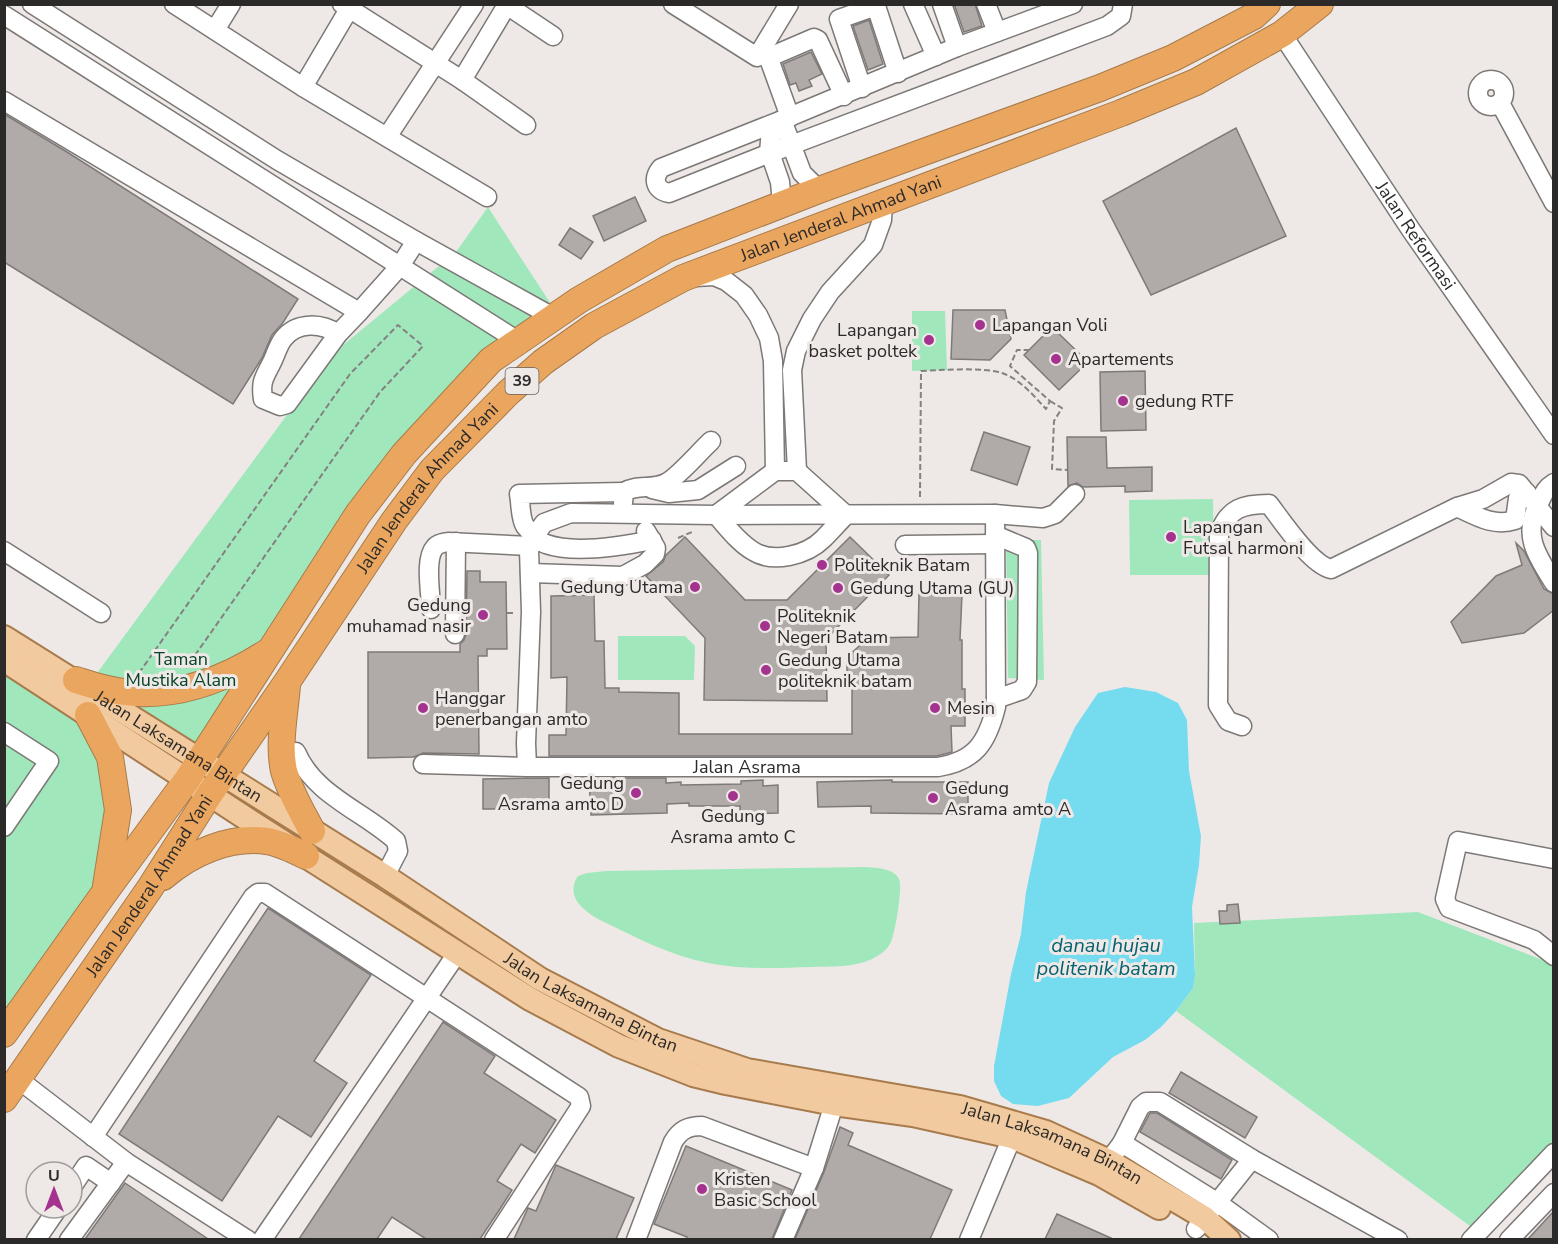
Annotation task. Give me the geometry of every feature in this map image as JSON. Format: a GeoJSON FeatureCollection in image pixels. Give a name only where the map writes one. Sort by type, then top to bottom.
{"type":"FeatureCollection","features":[{"type":"Feature","properties":{"kind":"highway","name":"Jalan Jenderal Ahmad Yani"},"geometry":{"type":"LineString","coordinates":[[11,1089],[150,888],[216,784],[394,521],[432,470],[508,393],[543,362],[594,326],[683,278],[1110,117],[1196,82],[1282,34],[1320,4]]}},
{"type":"Feature","properties":{"kind":"highway","name":"Jalan Jenderal Ahmad Yani"},"geometry":{"type":"LineString","coordinates":[[4,1034],[187,780],[358,514],[404,453],[491,360],[579,300],[667,249],[819,190],[1100,88],[1173,58],[1256,8]]}},
{"type":"Feature","properties":{"kind":"highway"},"geometry":{"type":"LineString","coordinates":[[579,300],[579,314],[582,319],[594,326]]}},
{"type":"Feature","properties":{"kind":"highway"},"geometry":{"type":"LineString","coordinates":[[76,680],[125,692],[169,692],[207,684],[268,652]]}},
{"type":"Feature","properties":{"kind":"highway"},"geometry":{"type":"LineString","coordinates":[[150,888],[178,864],[194,855],[234,842],[246,840],[309,843],[283,764],[282,739],[287,682]]}},
{"type":"Feature","properties":{"kind":"highway"},"geometry":{"type":"LineString","coordinates":[[88,715],[110,757],[118,810],[105,892]]}},
{"type":"Feature","properties":{"kind":"main road","name":"Jalan Laksamana Bintan"},"geometry":{"type":"LineString","coordinates":[[4,637],[201,758],[216,784]]}},
{"type":"Feature","properties":{"kind":"main road","name":"Jalan Laksamana Bintan"},"geometry":{"type":"LineString","coordinates":[[4,660],[187,780],[216,784],[309,843],[458,952],[535,989],[658,1040],[747,1070],[960,1107],[1046,1132],[1110,1159],[1207,1222],[1229,1239]]}},
{"type":"Feature","properties":{"kind":"main road","name":"Jalan Laksamana Bintan"},"geometry":{"type":"LineString","coordinates":[[309,843],[385,876],[535,989],[619,1046],[693,1075],[747,1088],[914,1116],[1110,1159]]}},
{"type":"Feature","properties":{"kind":"street"},"geometry":{"type":"LineString","coordinates":[[32,4],[277,160],[553,317]]}},
{"type":"Feature","properties":{"kind":"street"},"geometry":{"type":"LineString","coordinates":[[174,4],[303,87],[487,197]]}},
{"type":"Feature","properties":{"kind":"street"},"geometry":{"type":"LineString","coordinates":[[215,30],[231,4]]}},
{"type":"Feature","properties":{"kind":"street"},"geometry":{"type":"LineString","coordinates":[[387,137],[474,4]]}},
{"type":"Feature","properties":{"kind":"street"},"geometry":{"type":"LineString","coordinates":[[673,4],[758,57],[789,4]]}},
{"type":"Feature","properties":{"kind":"street"},"geometry":{"type":"LineString","coordinates":[[889,4],[886,10],[904,71]]}},
{"type":"Feature","properties":{"kind":"street"},"geometry":{"type":"LineString","coordinates":[[913,4],[936,57]]}},
{"type":"Feature","properties":{"kind":"street"},"geometry":{"type":"LineString","coordinates":[[942,4],[957,47]]}},
{"type":"Feature","properties":{"kind":"street"},"geometry":{"type":"LineString","coordinates":[[986,4],[996,33]]}},
{"type":"Feature","properties":{"kind":"street"},"geometry":{"type":"LineString","coordinates":[[1073,4],[1047,9],[904,71],[661,168],[655,175],[655,184],[662,191],[669,193],[1107,26],[1121,16],[1123,4]]}},
{"type":"Feature","properties":{"kind":"street"},"geometry":{"type":"LineString","coordinates":[[462,80],[506,5],[553,36]]}},
{"type":"Feature","properties":{"kind":"street"},"geometry":{"type":"LineString","coordinates":[[303,87],[348,6],[462,80],[526,125]]}},
{"type":"Feature","properties":{"kind":"street"},"geometry":{"type":"LineString","coordinates":[[862,88],[839,19],[876,6],[904,71]]}},
{"type":"Feature","properties":{"kind":"street"},"geometry":{"type":"LineString","coordinates":[[4,15],[518,341]]}},
{"type":"Feature","properties":{"kind":"street","name":"Jalan Reformasi"},"geometry":{"type":"LineString","coordinates":[[1282,34],[1411,230],[1554,435]]}},
{"type":"Feature","properties":{"kind":"street"},"geometry":{"type":"LineString","coordinates":[[819,190],[802,173],[791,145],[786,118],[769,59],[814,38],[818,40],[843,96]]}},
{"type":"Feature","properties":{"kind":"street"},"geometry":{"type":"LineString","coordinates":[[101,76],[114,56]]}},
{"type":"Feature","properties":{"kind":"street"},"geometry":{"type":"LineString","coordinates":[[4,101],[359,312]]}},
{"type":"Feature","properties":{"kind":"street"},"geometry":{"type":"LineString","coordinates":[[1500,103],[1554,203]]}},
{"type":"Feature","properties":{"kind":"street"},"geometry":{"type":"LineString","coordinates":[[782,204],[780,182],[770,153],[769,141],[773,129],[786,118]]}},
{"type":"Feature","properties":{"kind":"street"},"geometry":{"type":"LineString","coordinates":[[263,179],[277,160]]}},
{"type":"Feature","properties":{"kind":"street"},"geometry":{"type":"LineString","coordinates":[[797,471],[792,370],[796,351],[812,319],[830,292],[873,245],[882,220],[883,203]]}},
{"type":"Feature","properties":{"kind":"street"},"geometry":{"type":"LineString","coordinates":[[338,334],[327,327],[315,325],[293,331],[283,338],[261,385],[263,399],[280,406],[287,404],[338,334],[400,266],[416,241]]}},
{"type":"Feature","properties":{"kind":"street"},"geometry":{"type":"LineString","coordinates":[[683,278],[714,276],[726,281],[744,295],[758,315],[768,338],[773,361],[775,471]]}},
{"type":"Feature","properties":{"kind":"street"},"geometry":{"type":"LineString","coordinates":[[533,540],[525,525],[519,494],[624,492],[632,487],[648,487],[667,483],[711,441]]}},
{"type":"Feature","properties":{"kind":"street"},"geometry":{"type":"LineString","coordinates":[[648,487],[657,492],[669,493],[698,490],[736,466]]}},
{"type":"Feature","properties":{"kind":"street"},"geometry":{"type":"LineString","coordinates":[[716,515],[775,471],[797,471],[846,514]]}},
{"type":"Feature","properties":{"kind":"street"},"geometry":{"type":"LineString","coordinates":[[1242,726],[1228,721],[1218,705],[1219,534],[1231,513],[1241,507],[1269,504],[1308,553],[1326,568],[1332,569],[1457,507],[1483,499],[1511,483],[1519,484],[1554,527]]}},
{"type":"Feature","properties":{"kind":"street"},"geometry":{"type":"LineString","coordinates":[[1457,507],[1488,522],[1509,522],[1515,520],[1518,498],[1532,499],[1554,483]]}},
{"type":"Feature","properties":{"kind":"street"},"geometry":{"type":"LineString","coordinates":[[530,573],[623,576],[645,564],[655,554],[656,548],[652,540],[628,514],[624,492]]}},
{"type":"Feature","properties":{"kind":"street"},"geometry":{"type":"LineString","coordinates":[[527,767],[530,573],[533,540],[544,523],[571,513],[995,514],[1043,518],[1060,510],[1076,494]]}},
{"type":"Feature","properties":{"kind":"street"},"geometry":{"type":"LineString","coordinates":[[1532,499],[1531,537],[1535,552],[1554,583]]}},
{"type":"Feature","properties":{"kind":"street"},"geometry":{"type":"LineString","coordinates":[[716,515],[746,546],[769,558],[792,555],[810,548],[823,540],[846,514]]}},
{"type":"Feature","properties":{"kind":"street"},"geometry":{"type":"LineString","coordinates":[[923,515],[926,525],[909,545],[995,539],[1026,548],[1029,553],[1027,682],[1022,690],[996,699],[995,539],[995,514]]}},
{"type":"Feature","properties":{"kind":"street"},"geometry":{"type":"LineString","coordinates":[[431,609],[429,557],[439,544],[533,540],[567,548],[618,547],[652,540]]}},
{"type":"Feature","properties":{"kind":"street"},"geometry":{"type":"LineString","coordinates":[[455,634],[456,542]]}},
{"type":"Feature","properties":{"kind":"street"},"geometry":{"type":"LineString","coordinates":[[4,551],[101,613]]}},
{"type":"Feature","properties":{"kind":"street","name":"Jalan Asrama"},"geometry":{"type":"LineString","coordinates":[[423,764],[527,767],[938,767],[964,760],[973,754],[992,722],[996,699]]}},
{"type":"Feature","properties":{"kind":"street"},"geometry":{"type":"LineString","coordinates":[[4,732],[49,761],[4,827]]}},
{"type":"Feature","properties":{"kind":"street"},"geometry":{"type":"LineString","coordinates":[[296,753],[301,765],[318,785],[396,841],[398,851],[385,876]]}},
{"type":"Feature","properties":{"kind":"street"},"geometry":{"type":"LineString","coordinates":[[1554,859],[1458,841],[1445,898],[1449,908],[1534,940],[1554,956]]}},
{"type":"Feature","properties":{"kind":"street"},"geometry":{"type":"LineString","coordinates":[[93,1137],[256,894],[267,894],[579,1097],[580,1106],[494,1239]]}},
{"type":"Feature","properties":{"kind":"street"},"geometry":{"type":"LineString","coordinates":[[262,1239],[458,952]]}},
{"type":"Feature","properties":{"kind":"street"},"geometry":{"type":"LineString","coordinates":[[11,1089],[93,1137],[126,1162],[248,1239]]}},
{"type":"Feature","properties":{"kind":"street"},"geometry":{"type":"LineString","coordinates":[[1110,1159],[1140,1107],[1146,1102],[1160,1102],[1252,1159],[1398,1239]]}},
{"type":"Feature","properties":{"kind":"street"},"geometry":{"type":"LineString","coordinates":[[783,1239],[814,1168],[834,1104]]}},
{"type":"Feature","properties":{"kind":"street"},"geometry":{"type":"LineString","coordinates":[[636,1239],[673,1142],[678,1133],[690,1126],[702,1126],[814,1168]]}},
{"type":"Feature","properties":{"kind":"street"},"geometry":{"type":"LineString","coordinates":[[969,1239],[1012,1137]]}},
{"type":"Feature","properties":{"kind":"street"},"geometry":{"type":"LineString","coordinates":[[1476,1237],[1554,1153]]}},
{"type":"Feature","properties":{"kind":"street"},"geometry":{"type":"LineString","coordinates":[[1252,1159],[1207,1222],[1269,1239]]}},
{"type":"Feature","properties":{"kind":"street"},"geometry":{"type":"LineString","coordinates":[[69,1239],[126,1162]]}},
{"type":"Feature","properties":{"kind":"street"},"geometry":{"type":"LineString","coordinates":[[84,1169],[86,1166],[111,1183]]}},
{"type":"Feature","properties":{"kind":"street"},"geometry":{"type":"LineString","coordinates":[[1509,1239],[1554,1193]]}},
{"type":"Feature","properties":{"kind":"street"},"geometry":{"type":"LineString","coordinates":[[36,1239],[49,1220]]}},
{"type":"Feature","properties":{"kind":"path"},"geometry":{"type":"LineString","coordinates":[[125,692],[350,374],[398,325],[423,346],[380,392],[169,692]]}},
{"type":"Feature","properties":{"kind":"path"},"geometry":{"type":"LineString","coordinates":[[1029,350],[1017,350],[1010,366],[1050,401],[1062,408],[1054,421],[1052,469],[1067,470]]}},
{"type":"Feature","properties":{"kind":"path"},"geometry":{"type":"LineString","coordinates":[[923,515],[921,370],[974,370],[1002,373],[1026,388],[1046,409],[1050,401]]}},
{"type":"Feature","properties":{"kind":"green space","name":"Taman Mustika Alam"},"geometry":{"type":"Polygon","coordinates":[[[488,207],[556,312],[443,411],[201,758],[121,708],[97,673],[331,355],[456,252],[488,207]]]}},
{"type":"Feature","properties":{"kind":"green space","name":"Lapangan basket poltek"},"geometry":{"type":"Polygon","coordinates":[[[912,311],[945,311],[947,370],[912,371],[912,311]]]}},
{"type":"Feature","properties":{"kind":"green space","name":"Lapangan Futsal harmoni"},"geometry":{"type":"Polygon","coordinates":[[[1213,499],[1214,575],[1130,575],[1129,500],[1213,499]]]}},
{"type":"Feature","properties":{"kind":"green space"},"geometry":{"type":"Polygon","coordinates":[[[1006,540],[1041,540],[1044,680],[1008,678],[1006,540]]]}},
{"type":"Feature","properties":{"kind":"green space"},"geometry":{"type":"Polygon","coordinates":[[[618,636],[685,636],[695,646],[694,680],[618,680],[618,636]]]}},
{"type":"Feature","properties":{"kind":"green space"},"geometry":{"type":"Polygon","coordinates":[[[5,670],[79,718],[93,737],[118,856],[5,1045],[5,670]]]}},
{"type":"Feature","properties":{"kind":"green space"},"geometry":{"type":"Polygon","coordinates":[[[880,868],[897,875],[900,891],[896,920],[891,942],[884,951],[872,959],[847,966],[747,968],[694,960],[654,945],[596,917],[578,903],[573,891],[578,876],[606,871],[880,868]]]}},
{"type":"Feature","properties":{"kind":"green space"},"geometry":{"type":"Polygon","coordinates":[[[1418,912],[1553,964],[1553,1143],[1470,1226],[1176,1011],[1193,988],[1195,976],[1194,923],[1418,912]]]}},
{"type":"Feature","properties":{"kind":"water","name":"danau hujau politenik batam"},"geometry":{"type":"Polygon","coordinates":[[[1125,687],[1156,692],[1178,703],[1187,720],[1189,771],[1201,836],[1192,907],[1195,976],[1193,988],[1161,1027],[1145,1040],[1113,1057],[1069,1098],[1038,1106],[1013,1104],[1001,1096],[994,1081],[994,1066],[1049,783],[1075,727],[1098,693],[1125,687]]]}},
{"type":"Feature","properties":{"kind":"building"},"geometry":{"type":"Polygon","coordinates":[[[954,4],[975,4],[982,26],[964,32],[954,4]]]}},
{"type":"Feature","properties":{"kind":"building"},"geometry":{"type":"Polygon","coordinates":[[[869,20],[883,64],[868,70],[853,26],[869,20]]]}},
{"type":"Feature","properties":{"kind":"building"},"geometry":{"type":"Polygon","coordinates":[[[811,52],[822,74],[809,80],[812,86],[799,91],[796,83],[790,85],[783,64],[811,52]]]}},
{"type":"Feature","properties":{"kind":"building"},"geometry":{"type":"Polygon","coordinates":[[[4,114],[298,299],[272,335],[262,358],[233,404],[4,262],[4,114]]]}},
{"type":"Feature","properties":{"kind":"building"},"geometry":{"type":"Polygon","coordinates":[[[1236,128],[1286,236],[1151,295],[1103,201],[1236,128]]]}},
{"type":"Feature","properties":{"kind":"building"},"geometry":{"type":"Polygon","coordinates":[[[635,197],[646,221],[604,241],[593,216],[635,197]]]}},
{"type":"Feature","properties":{"kind":"building"},"geometry":{"type":"Polygon","coordinates":[[[570,228],[593,242],[581,259],[559,245],[570,228]]]}},
{"type":"Feature","properties":{"kind":"building","name":"Lapangan Voli"},"geometry":{"type":"Polygon","coordinates":[[[953,310],[1005,310],[1011,339],[990,360],[951,359],[953,310]]]}},
{"type":"Feature","properties":{"kind":"building","name":"Apartements"},"geometry":{"type":"Polygon","coordinates":[[[1052,327],[1088,362],[1059,390],[1024,355],[1052,327]]]}},
{"type":"Feature","properties":{"kind":"building","name":"gedung RTF"},"geometry":{"type":"Polygon","coordinates":[[[1145,371],[1146,430],[1101,431],[1100,372],[1145,371]]]}},
{"type":"Feature","properties":{"kind":"building"},"geometry":{"type":"Polygon","coordinates":[[[984,432],[1030,447],[1017,485],[971,470],[984,432]]]}},
{"type":"Feature","properties":{"kind":"building"},"geometry":{"type":"Polygon","coordinates":[[[1067,437],[1106,437],[1107,468],[1152,467],[1152,491],[1125,492],[1125,486],[1083,487],[1077,483],[1068,486],[1067,437]]]}},
{"type":"Feature","properties":{"kind":"building"},"geometry":{"type":"Polygon","coordinates":[[[685,537],[745,600],[787,600],[850,537],[889,575],[826,639],[827,701],[704,700],[705,638],[646,576],[663,562],[666,555],[685,537]]]}},
{"type":"Feature","properties":{"kind":"building"},"geometry":{"type":"Polygon","coordinates":[[[1516,543],[1524,551],[1544,589],[1554,594],[1554,610],[1524,633],[1462,643],[1451,622],[1496,576],[1522,565],[1516,543]]]}},
{"type":"Feature","properties":{"kind":"building","name":"Hanggar penerbangan amto"},"geometry":{"type":"Polygon","coordinates":[[[467,571],[480,571],[480,582],[506,582],[507,649],[487,649],[487,656],[478,656],[479,754],[423,753],[414,757],[368,758],[368,652],[460,652],[460,644],[466,634],[467,571]]]}},
{"type":"Feature","properties":{"kind":"building"},"geometry":{"type":"Polygon","coordinates":[[[919,594],[962,594],[960,640],[962,640],[962,689],[965,689],[965,726],[951,726],[952,752],[937,756],[549,756],[549,735],[566,735],[567,677],[551,678],[551,596],[594,595],[595,641],[604,641],[605,688],[619,688],[619,692],[679,693],[679,734],[852,734],[852,680],[847,681],[847,657],[868,638],[918,637],[919,594]]]}},
{"type":"Feature","properties":{"kind":"building"},"geometry":{"type":"Polygon","coordinates":[[[549,778],[549,809],[483,809],[483,779],[549,778]]]}},
{"type":"Feature","properties":{"kind":"building"},"geometry":{"type":"Polygon","coordinates":[[[589,778],[666,778],[666,783],[681,782],[681,785],[741,784],[741,781],[763,780],[763,786],[778,785],[778,813],[740,814],[740,806],[689,806],[689,803],[667,804],[667,813],[591,815],[589,778]]]}},
{"type":"Feature","properties":{"kind":"building"},"geometry":{"type":"Polygon","coordinates":[[[892,780],[892,782],[968,782],[968,814],[871,813],[871,806],[818,807],[817,782],[892,780]]]}},
{"type":"Feature","properties":{"kind":"building"},"geometry":{"type":"Polygon","coordinates":[[[1238,904],[1240,923],[1220,924],[1219,911],[1227,911],[1227,905],[1238,904]]]}},
{"type":"Feature","properties":{"kind":"building"},"geometry":{"type":"Polygon","coordinates":[[[268,908],[371,975],[314,1061],[347,1083],[311,1137],[278,1116],[222,1201],[119,1134],[268,908]]]}},
{"type":"Feature","properties":{"kind":"building"},"geometry":{"type":"Polygon","coordinates":[[[443,1022],[495,1056],[484,1073],[556,1120],[535,1153],[521,1144],[497,1181],[512,1190],[498,1212],[480,1239],[426,1239],[392,1217],[377,1239],[299,1239],[443,1022]]]}},
{"type":"Feature","properties":{"kind":"building"},"geometry":{"type":"Polygon","coordinates":[[[1181,1072],[1257,1117],[1245,1138],[1169,1093],[1181,1072]]]}},
{"type":"Feature","properties":{"kind":"building"},"geometry":{"type":"Polygon","coordinates":[[[1150,1113],[1157,1113],[1232,1160],[1221,1179],[1140,1132],[1150,1113]]]}},
{"type":"Feature","properties":{"kind":"building"},"geometry":{"type":"Polygon","coordinates":[[[840,1127],[853,1133],[848,1145],[952,1190],[930,1239],[795,1239],[824,1172],[840,1127]]]}},
{"type":"Feature","properties":{"kind":"building"},"geometry":{"type":"Polygon","coordinates":[[[686,1146],[792,1190],[772,1239],[686,1239],[687,1237],[654,1224],[686,1146]]]}},
{"type":"Feature","properties":{"kind":"building"},"geometry":{"type":"Polygon","coordinates":[[[556,1165],[634,1198],[616,1239],[514,1239],[528,1208],[536,1211],[556,1165]]]}},
{"type":"Feature","properties":{"kind":"building"},"geometry":{"type":"Polygon","coordinates":[[[125,1183],[208,1239],[85,1239],[125,1183]]]}},
{"type":"Feature","properties":{"kind":"building"},"geometry":{"type":"Polygon","coordinates":[[[1554,1211],[1554,1239],[1528,1239],[1554,1211]]]}},
{"type":"Feature","properties":{"kind":"building"},"geometry":{"type":"Polygon","coordinates":[[[1057,1214],[1113,1239],[1045,1239],[1057,1214]]]}},
{"type":"Feature","properties":{"kind":"place","name":"Lapangan Voli"},"geometry":{"type":"Point","coordinates":[980,325]}},
{"type":"Feature","properties":{"kind":"place","name":"Lapangan basket poltek"},"geometry":{"type":"Point","coordinates":[929,340]}},
{"type":"Feature","properties":{"kind":"place","name":"Apartements"},"geometry":{"type":"Point","coordinates":[1056,359]}},
{"type":"Feature","properties":{"kind":"place","name":"gedung RTF"},"geometry":{"type":"Point","coordinates":[1123,401]}},
{"type":"Feature","properties":{"kind":"place","name":"Lapangan Futsal harmoni"},"geometry":{"type":"Point","coordinates":[1171,537]}},
{"type":"Feature","properties":{"kind":"place","name":"Politeknik Batam"},"geometry":{"type":"Point","coordinates":[822,565]}},
{"type":"Feature","properties":{"kind":"place","name":"Gedung Utama"},"geometry":{"type":"Point","coordinates":[695,587]}},
{"type":"Feature","properties":{"kind":"place","name":"Gedung Utama (GU)"},"geometry":{"type":"Point","coordinates":[838,588]}},
{"type":"Feature","properties":{"kind":"place","name":"Gedung muhamad nasir"},"geometry":{"type":"Point","coordinates":[483,615]}},
{"type":"Feature","properties":{"kind":"place","name":"Politeknik Negeri Batam"},"geometry":{"type":"Point","coordinates":[765,626]}},
{"type":"Feature","properties":{"kind":"place","name":"Gedung Utama politeknik batam"},"geometry":{"type":"Point","coordinates":[766,670]}},
{"type":"Feature","properties":{"kind":"place","name":"Hanggar penerbangan amto"},"geometry":{"type":"Point","coordinates":[423,708]}},
{"type":"Feature","properties":{"kind":"place","name":"Mesin"},"geometry":{"type":"Point","coordinates":[935,708]}},
{"type":"Feature","properties":{"kind":"place","name":"Gedung Asrama amto D"},"geometry":{"type":"Point","coordinates":[636,793]}},
{"type":"Feature","properties":{"kind":"place","name":"Gedung Asrama amto C"},"geometry":{"type":"Point","coordinates":[733,796]}},
{"type":"Feature","properties":{"kind":"place","name":"Gedung Asrama amto A"},"geometry":{"type":"Point","coordinates":[933,798]}},
{"type":"Feature","properties":{"kind":"place","name":"Kristen Basic School"},"geometry":{"type":"Point","coordinates":[702,1189]}}]}
